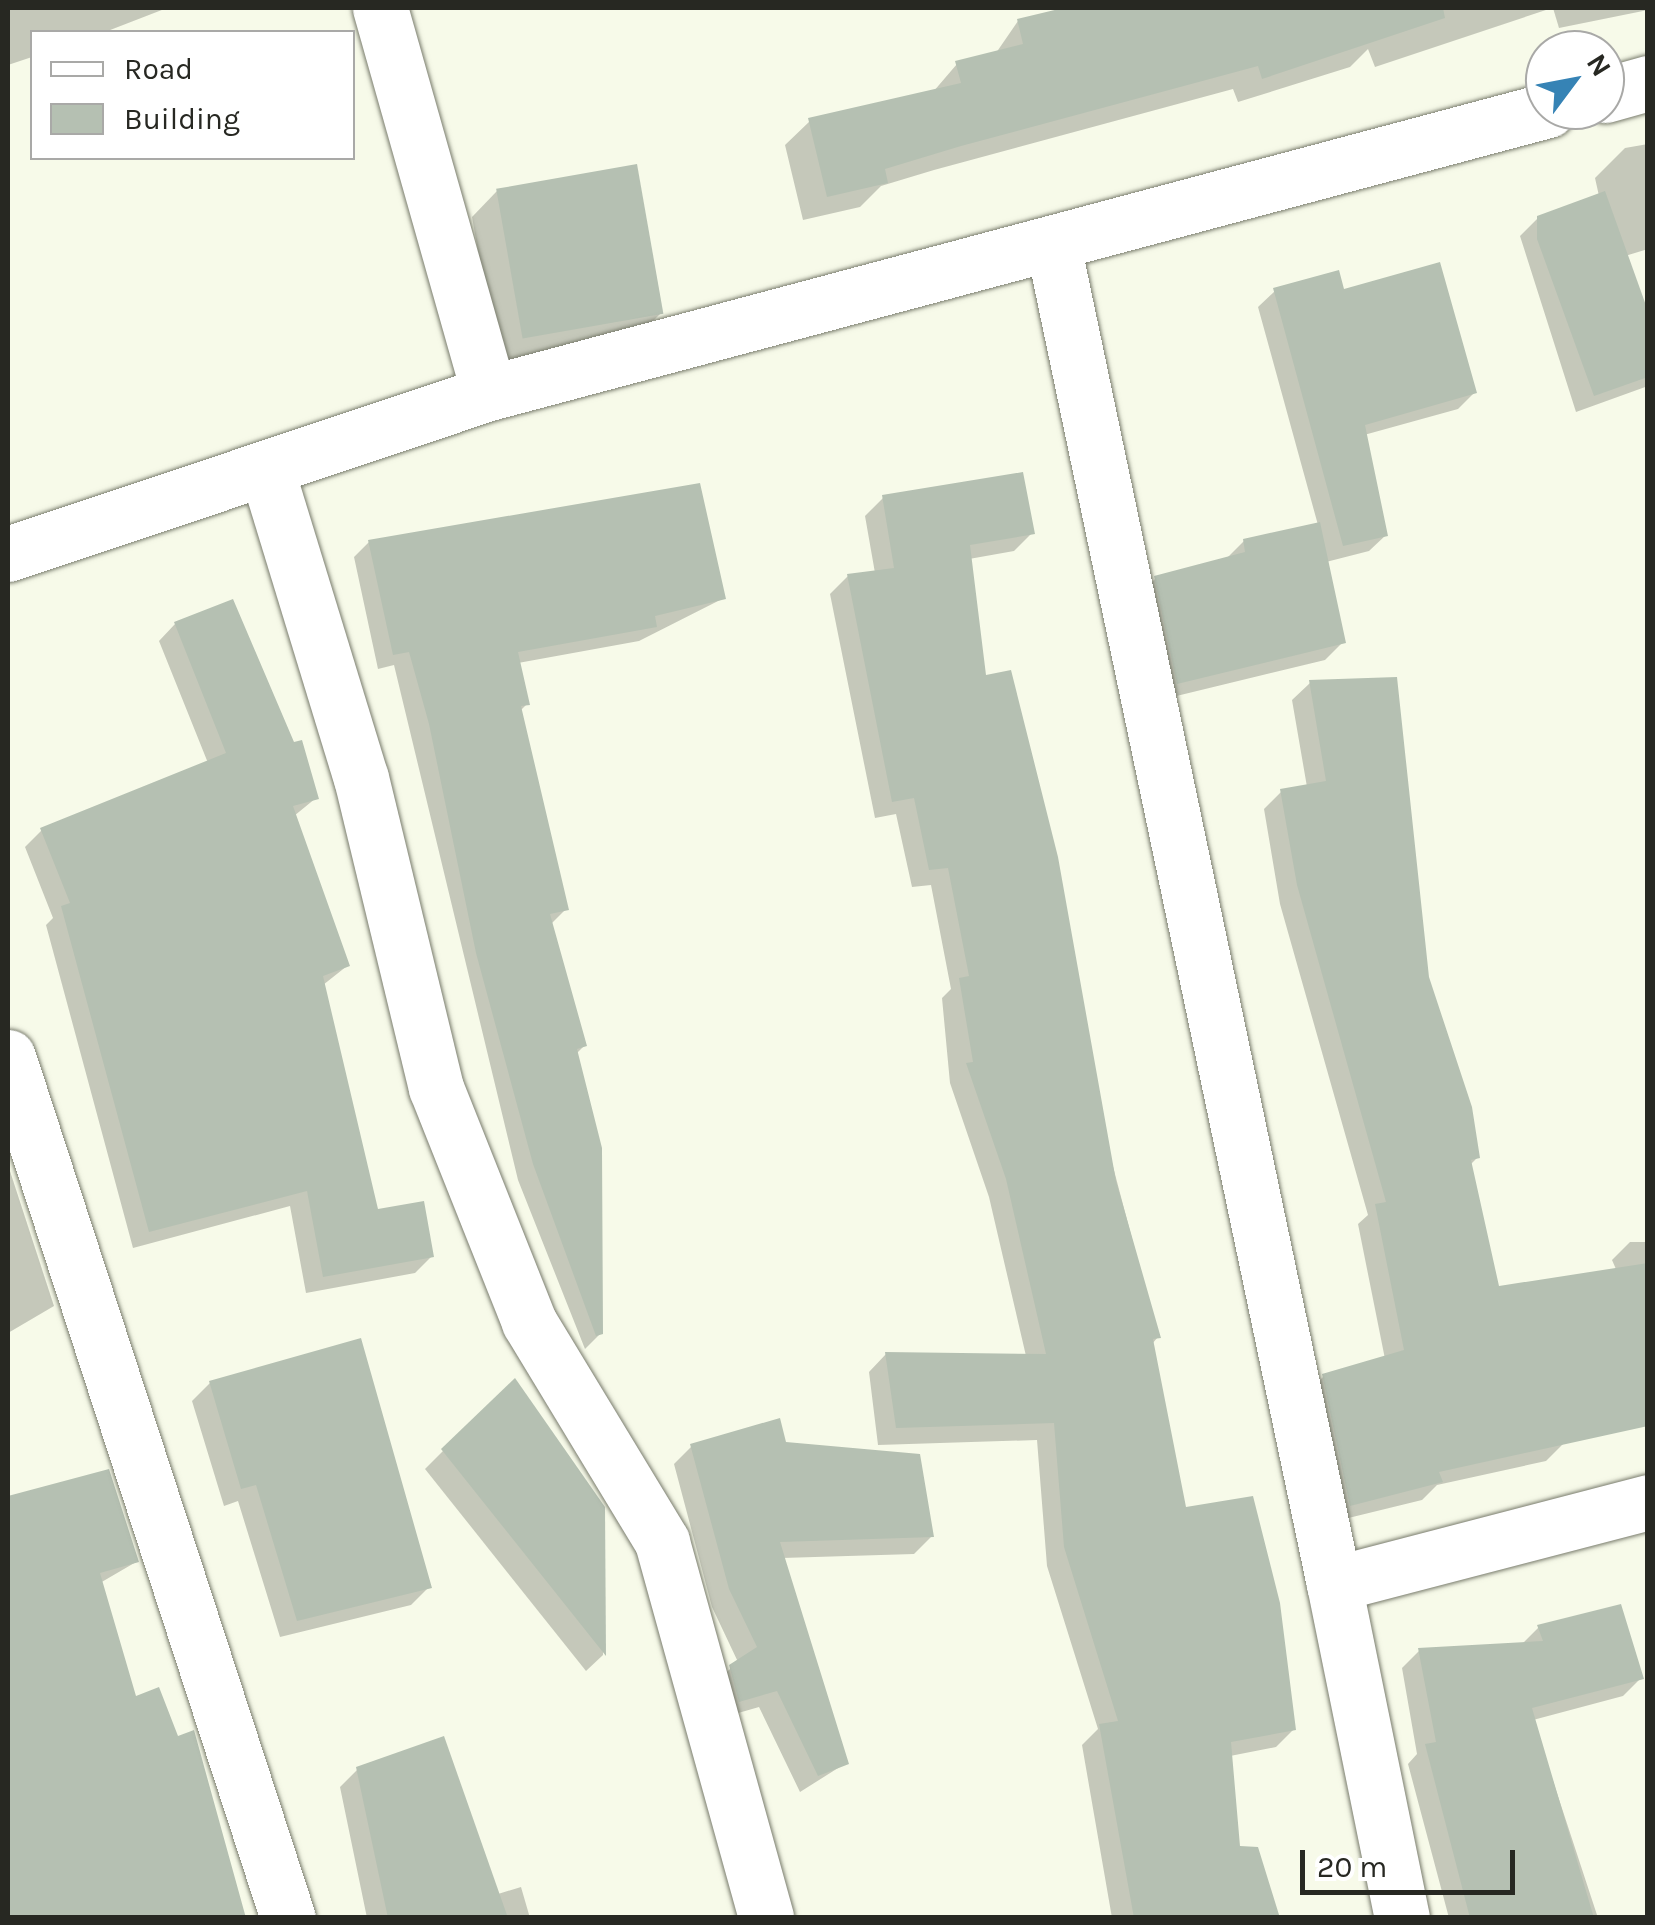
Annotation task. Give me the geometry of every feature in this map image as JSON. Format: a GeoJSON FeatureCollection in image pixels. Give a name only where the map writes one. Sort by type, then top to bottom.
{"type":"FeatureCollection","features":[{"type":"Feature","properties":{"kind":"street"},"geometry":{"type":"LineString","coordinates":[[380,8],[489,393]]}},
{"type":"Feature","properties":{"kind":"street"},"geometry":{"type":"LineString","coordinates":[[8,554],[489,393],[1525,116]]}},
{"type":"Feature","properties":{"kind":"street"},"geometry":{"type":"LineString","coordinates":[[1053,245],[1402,1918]]}},
{"type":"Feature","properties":{"kind":"street"},"geometry":{"type":"LineString","coordinates":[[266,468],[361,778],[436,1088],[529,1322],[662,1542],[766,1918]]}},
{"type":"Feature","properties":{"kind":"street"},"geometry":{"type":"LineString","coordinates":[[8,1057],[288,1918]]}},
{"type":"Feature","properties":{"kind":"street"},"geometry":{"type":"LineString","coordinates":[[1334,1584],[1648,1502]]}},
{"type":"Feature","properties":{"kind":"building"},"geometry":{"type":"Polygon","coordinates":[[[1063,8],[1443,8],[1445,18],[1262,79],[1258,66],[961,146],[885,169],[888,183],[827,197],[808,118],[961,83],[955,61],[1023,44],[1017,19],[1063,8]]]}},
{"type":"Feature","properties":{"kind":"building"},"geometry":{"type":"Polygon","coordinates":[[[637,164],[663,314],[523,339],[496,189],[637,164]]]}},
{"type":"Feature","properties":{"kind":"building"},"geometry":{"type":"Polygon","coordinates":[[[1605,191],[1648,311],[1648,377],[1594,396],[1537,239],[1537,216],[1605,191]]]}},
{"type":"Feature","properties":{"kind":"building"},"geometry":{"type":"Polygon","coordinates":[[[1440,262],[1477,393],[1365,425],[1388,536],[1343,546],[1273,288],[1339,270],[1344,289],[1440,262]]]}},
{"type":"Feature","properties":{"kind":"building"},"geometry":{"type":"Polygon","coordinates":[[[1023,472],[1035,534],[970,545],[986,675],[1011,670],[1058,857],[1116,1181],[1161,1338],[1153,1339],[1186,1507],[1253,1496],[1280,1603],[1296,1730],[1231,1742],[1240,1846],[1258,1847],[1280,1918],[1134,1918],[1099,1724],[1118,1721],[1064,1547],[1054,1423],[896,1428],[885,1352],[1046,1354],[1006,1179],[966,1063],[973,1062],[959,978],[969,976],[948,868],[929,870],[914,798],[892,802],[847,574],[894,568],[882,495],[1023,472]]]}},
{"type":"Feature","properties":{"kind":"building"},"geometry":{"type":"Polygon","coordinates":[[[700,483],[726,599],[655,616],[657,627],[518,652],[530,705],[521,706],[569,910],[550,914],[587,1046],[577,1049],[602,1148],[603,1334],[596,1336],[533,1164],[476,953],[429,724],[409,652],[393,655],[368,540],[700,483]]]}},
{"type":"Feature","properties":{"kind":"building"},"geometry":{"type":"Polygon","coordinates":[[[1320,522],[1346,643],[1177,684],[1154,576],[1245,552],[1243,539],[1320,522]]]}},
{"type":"Feature","properties":{"kind":"building"},"geometry":{"type":"Polygon","coordinates":[[[233,599],[294,742],[302,740],[319,799],[293,806],[350,966],[323,976],[378,1209],[424,1201],[434,1257],[323,1277],[307,1191],[149,1232],[61,906],[70,903],[40,828],[226,753],[174,622],[233,599]]]}},
{"type":"Feature","properties":{"kind":"building"},"geometry":{"type":"Polygon","coordinates":[[[1397,677],[1429,977],[1472,1107],[1480,1158],[1471,1160],[1499,1286],[1648,1263],[1648,1426],[1439,1472],[1443,1482],[1350,1506],[1322,1374],[1404,1350],[1375,1204],[1386,1202],[1297,885],[1280,789],[1326,781],[1309,680],[1397,677]]]}},
{"type":"Feature","properties":{"kind":"building"},"geometry":{"type":"Polygon","coordinates":[[[361,1338],[432,1588],[297,1621],[256,1485],[241,1489],[209,1381],[361,1338]]]}},
{"type":"Feature","properties":{"kind":"building"},"geometry":{"type":"Polygon","coordinates":[[[515,1378],[605,1507],[606,1656],[441,1449],[515,1378]]]}},
{"type":"Feature","properties":{"kind":"building"},"geometry":{"type":"Polygon","coordinates":[[[780,1418],[786,1442],[920,1454],[934,1537],[780,1542],[849,1764],[818,1776],[777,1691],[739,1702],[729,1665],[757,1647],[729,1589],[690,1444],[780,1418]]]}},
{"type":"Feature","properties":{"kind":"building"},"geometry":{"type":"Polygon","coordinates":[[[109,1469],[139,1562],[100,1573],[136,1696],[159,1687],[178,1736],[194,1730],[246,1918],[8,1918],[8,1496],[109,1469]]]}},
{"type":"Feature","properties":{"kind":"building"},"geometry":{"type":"Polygon","coordinates":[[[1621,1604],[1644,1679],[1532,1708],[1594,1918],[1470,1918],[1425,1744],[1436,1742],[1418,1648],[1543,1641],[1537,1625],[1621,1604]]]}},
{"type":"Feature","properties":{"kind":"building"},"geometry":{"type":"Polygon","coordinates":[[[444,1736],[508,1918],[388,1918],[356,1767],[444,1736]]]}}]}
